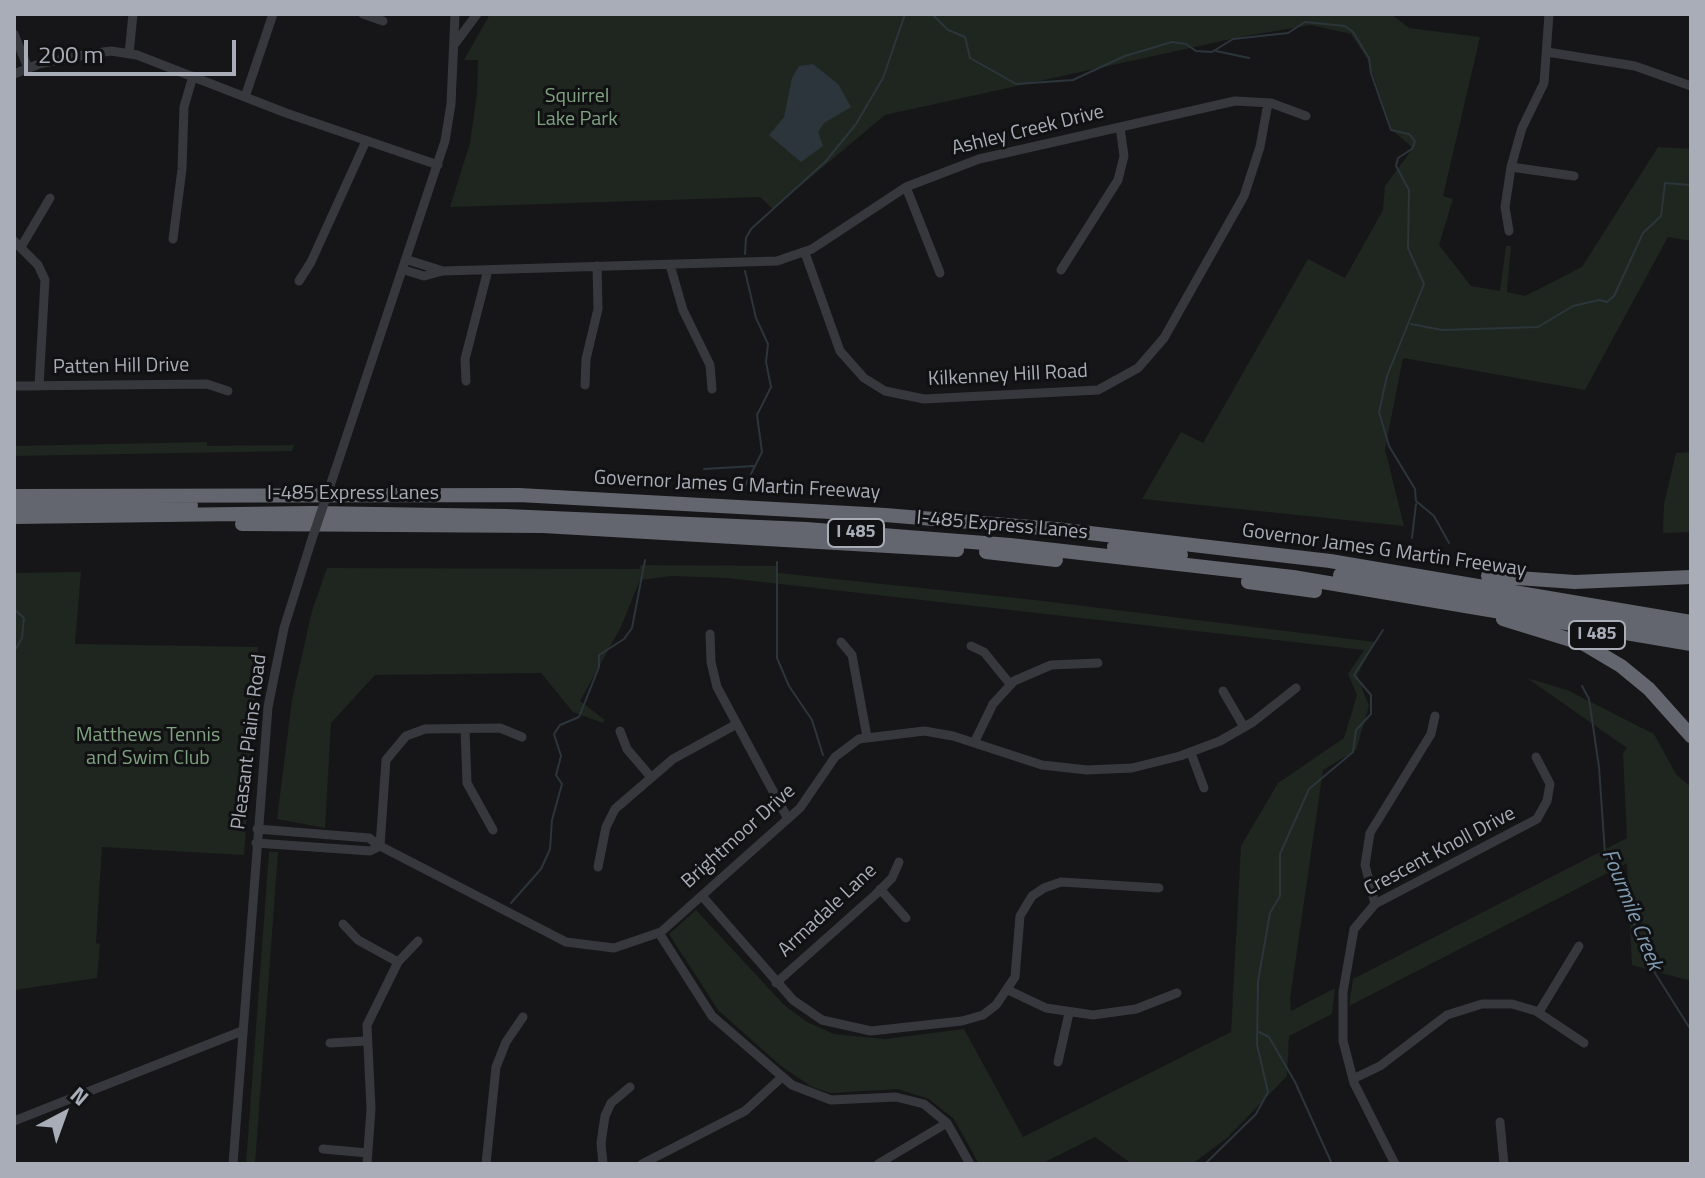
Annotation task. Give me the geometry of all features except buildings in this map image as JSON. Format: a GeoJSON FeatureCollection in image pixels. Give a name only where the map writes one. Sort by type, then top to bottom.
{"type":"FeatureCollection","features":[{"type":"Feature","properties":{"kind":"highway"},"geometry":{"type":"LineString","coordinates":[[14,506],[76,495]]}},
{"type":"Feature","properties":{"kind":"highway","name":"Governor James G Martin Freeway"},"geometry":{"type":"LineString","coordinates":[[14,496],[519,495],[787,508],[1055,529],[1400,571],[1691,622]]}},
{"type":"Feature","properties":{"kind":"highway","name":"I-485 Express Lanes"},"geometry":{"type":"LineString","coordinates":[[14,506],[358,504],[603,509],[881,526],[1143,550],[1383,581],[1691,632]]}},
{"type":"Feature","properties":{"kind":"highway"},"geometry":{"type":"LineString","coordinates":[[265,514],[362,523]]}},
{"type":"Feature","properties":{"kind":"highway","name":"I-485 Express Lanes"},"geometry":{"type":"LineString","coordinates":[[14,517],[265,514],[618,519],[1010,545],[1293,577],[1691,644]]}},
{"type":"Feature","properties":{"kind":"highway","name":"I 485"},"geometry":{"type":"LineString","coordinates":[[14,526],[362,523],[677,532],[985,552],[1302,589],[1691,651]]}},
{"type":"Feature","properties":{"kind":"highway"},"geometry":{"type":"LineString","coordinates":[[1400,571],[1421,569],[1575,582],[1691,577]]}},
{"type":"Feature","properties":{"kind":"highway"},"geometry":{"type":"LineString","coordinates":[[1503,619],[1584,644],[1605,657],[1649,689],[1691,736]]}},
{"type":"Feature","properties":{"kind":"street"},"geometry":{"type":"LineString","coordinates":[[129,54],[133,14]]}},
{"type":"Feature","properties":{"kind":"street"},"geometry":{"type":"LineString","coordinates":[[245,97],[273,14]]}},
{"type":"Feature","properties":{"kind":"street"},"geometry":{"type":"LineString","coordinates":[[363,14],[383,21]]}},
{"type":"Feature","properties":{"kind":"street","name":"Pleasant Plains Road"},"geometry":{"type":"LineString","coordinates":[[233,1164],[257,829],[275,671],[311,542],[438,165],[450,114],[455,14]]}},
{"type":"Feature","properties":{"kind":"street"},"geometry":{"type":"LineString","coordinates":[[454,45],[477,14]]}},
{"type":"Feature","properties":{"kind":"street"},"geometry":{"type":"LineString","coordinates":[[1509,231],[1505,207],[1511,167],[1522,128],[1544,83],[1549,14]]}},
{"type":"Feature","properties":{"kind":"street"},"geometry":{"type":"LineString","coordinates":[[14,34],[28,68]]}},
{"type":"Feature","properties":{"kind":"street"},"geometry":{"type":"LineString","coordinates":[[1547,52],[1635,66],[1691,86]]}},
{"type":"Feature","properties":{"kind":"street"},"geometry":{"type":"LineString","coordinates":[[14,74],[89,54],[129,54],[438,165]]}},
{"type":"Feature","properties":{"kind":"street"},"geometry":{"type":"LineString","coordinates":[[173,239],[182,169],[184,107],[193,76]]}},
{"type":"Feature","properties":{"kind":"street","name":"Ashley Creek Drive"},"geometry":{"type":"LineString","coordinates":[[406,265],[424,276],[443,271],[770,262],[805,253],[906,187],[979,159],[1235,101],[1268,103],[1306,116]]}},
{"type":"Feature","properties":{"kind":"street","name":"Kilkenney Hill Road"},"geometry":{"type":"LineString","coordinates":[[805,253],[840,351],[864,378],[885,391],[924,399],[1098,390],[1138,368],[1164,338],[1244,196],[1260,147],[1268,103]]}},
{"type":"Feature","properties":{"kind":"street"},"geometry":{"type":"LineString","coordinates":[[1061,270],[1118,180],[1124,156],[1120,127]]}},
{"type":"Feature","properties":{"kind":"street"},"geometry":{"type":"LineString","coordinates":[[299,281],[311,262],[366,141]]}},
{"type":"Feature","properties":{"kind":"street"},"geometry":{"type":"LineString","coordinates":[[1511,167],[1574,176]]}},
{"type":"Feature","properties":{"kind":"street"},"geometry":{"type":"LineString","coordinates":[[906,187],[940,273]]}},
{"type":"Feature","properties":{"kind":"street"},"geometry":{"type":"LineString","coordinates":[[39,386],[45,280],[38,265],[18,244],[50,198]]}},
{"type":"Feature","properties":{"kind":"street"},"geometry":{"type":"LineString","coordinates":[[670,265],[683,310],[710,365],[712,389]]}},
{"type":"Feature","properties":{"kind":"street"},"geometry":{"type":"LineString","coordinates":[[585,385],[586,359],[598,302],[597,266]]}},
{"type":"Feature","properties":{"kind":"street"},"geometry":{"type":"LineString","coordinates":[[466,381],[465,359],[488,270]]}},
{"type":"Feature","properties":{"kind":"street","name":"Patten Hill Drive"},"geometry":{"type":"LineString","coordinates":[[14,386],[207,384],[228,391]]}},
{"type":"Feature","properties":{"kind":"street"},"geometry":{"type":"LineString","coordinates":[[710,634],[713,677],[735,725],[788,819]]}},
{"type":"Feature","properties":{"kind":"street"},"geometry":{"type":"LineString","coordinates":[[841,642],[854,661],[867,737]]}},
{"type":"Feature","properties":{"kind":"street"},"geometry":{"type":"LineString","coordinates":[[971,646],[984,652],[1010,684]]}},
{"type":"Feature","properties":{"kind":"street"},"geometry":{"type":"LineString","coordinates":[[974,743],[993,704],[1010,684],[1051,665],[1098,663]]}},
{"type":"Feature","properties":{"kind":"street","name":"Brightmoor Drive"},"geometry":{"type":"LineString","coordinates":[[257,829],[369,838],[572,944],[614,948],[659,933],[812,795],[840,751],[867,737],[924,731],[974,743],[1028,762],[1087,770],[1132,768],[1191,753],[1244,727],[1296,688]]}},
{"type":"Feature","properties":{"kind":"street"},"geometry":{"type":"LineString","coordinates":[[1223,691],[1244,727]]}},
{"type":"Feature","properties":{"kind":"street"},"geometry":{"type":"LineString","coordinates":[[1375,904],[1365,865],[1370,833],[1431,734],[1435,716]]}},
{"type":"Feature","properties":{"kind":"street"},"geometry":{"type":"LineString","coordinates":[[598,867],[611,815],[650,776],[684,752],[735,725]]}},
{"type":"Feature","properties":{"kind":"street"},"geometry":{"type":"LineString","coordinates":[[256,843],[370,851],[380,846],[384,770],[393,748],[418,730],[500,728],[522,737]]}},
{"type":"Feature","properties":{"kind":"street"},"geometry":{"type":"LineString","coordinates":[[465,729],[467,783],[493,830]]}},
{"type":"Feature","properties":{"kind":"street"},"geometry":{"type":"LineString","coordinates":[[620,731],[627,749],[650,776]]}},
{"type":"Feature","properties":{"kind":"street"},"geometry":{"type":"LineString","coordinates":[[1191,753],[1204,788]]}},
{"type":"Feature","properties":{"kind":"street","name":"Crescent Knoll Drive"},"geometry":{"type":"LineString","coordinates":[[1395,1164],[1353,1079],[1343,1041],[1343,992],[1354,929],[1375,904],[1533,823],[1546,806],[1550,784],[1536,757]]}},
{"type":"Feature","properties":{"kind":"street","name":"Armadale Lane"},"geometry":{"type":"LineString","coordinates":[[776,983],[892,878],[899,862]]}},
{"type":"Feature","properties":{"kind":"street"},"geometry":{"type":"LineString","coordinates":[[702,896],[793,1000],[822,1020],[871,1031],[919,1028],[976,1018],[990,1010],[1008,990],[1017,964],[1020,916],[1028,902],[1044,888],[1061,882],[1159,888]]}},
{"type":"Feature","properties":{"kind":"street"},"geometry":{"type":"LineString","coordinates":[[880,889],[906,918]]}},
{"type":"Feature","properties":{"kind":"street"},"geometry":{"type":"LineString","coordinates":[[343,924],[358,940],[398,962]]}},
{"type":"Feature","properties":{"kind":"street"},"geometry":{"type":"LineString","coordinates":[[659,933],[712,1016],[782,1077],[813,1096],[831,1100],[886,1097],[915,1100],[947,1123],[970,1164]]}},
{"type":"Feature","properties":{"kind":"street"},"geometry":{"type":"LineString","coordinates":[[367,1164],[371,1109],[366,1041],[369,1019],[398,962],[418,941]]}},
{"type":"Feature","properties":{"kind":"street"},"geometry":{"type":"LineString","coordinates":[[1539,1012],[1579,946]]}},
{"type":"Feature","properties":{"kind":"street"},"geometry":{"type":"LineString","coordinates":[[1008,990],[1032,1003],[1069,1013],[1121,1013],[1157,1003],[1177,993]]}},
{"type":"Feature","properties":{"kind":"street"},"geometry":{"type":"LineString","coordinates":[[1353,1079],[1380,1066],[1441,1019],[1461,1009],[1499,1003],[1539,1012],[1584,1043]]}},
{"type":"Feature","properties":{"kind":"street"},"geometry":{"type":"LineString","coordinates":[[1058,1062],[1069,1013]]}},
{"type":"Feature","properties":{"kind":"street"},"geometry":{"type":"LineString","coordinates":[[486,1164],[496,1067],[506,1042],[523,1017]]}},
{"type":"Feature","properties":{"kind":"street"},"geometry":{"type":"LineString","coordinates":[[14,1121],[242,1031]]}},
{"type":"Feature","properties":{"kind":"street"},"geometry":{"type":"LineString","coordinates":[[330,1043],[366,1041]]}},
{"type":"Feature","properties":{"kind":"street"},"geometry":{"type":"LineString","coordinates":[[643,1164],[745,1111],[782,1077]]}},
{"type":"Feature","properties":{"kind":"street"},"geometry":{"type":"LineString","coordinates":[[603,1164],[601,1143],[605,1116],[611,1103],[630,1087]]}},
{"type":"Feature","properties":{"kind":"street"},"geometry":{"type":"LineString","coordinates":[[1500,1122],[1504,1164]]}},
{"type":"Feature","properties":{"kind":"street"},"geometry":{"type":"LineString","coordinates":[[878,1164],[947,1123]]}},
{"type":"Feature","properties":{"kind":"street"},"geometry":{"type":"LineString","coordinates":[[323,1149],[368,1153]]}},
{"type":"Feature","properties":{"kind":"green space","name":"Squirrel Lake Park"},"geometry":{"type":"Polygon","coordinates":[[[490,14],[1391,14],[1409,28],[1480,37],[1443,196],[1453,199],[1439,245],[1471,286],[1500,291],[1506,246],[1511,246],[1507,292],[1525,296],[1582,267],[1658,147],[1691,149],[1691,241],[1668,237],[1585,390],[1403,358],[1385,449],[1404,526],[1142,499],[1181,432],[1203,443],[1308,259],[1345,278],[1383,210],[1385,186],[1413,148],[1392,130],[1368,60],[1351,34],[1311,25],[1240,37],[885,115],[773,209],[760,197],[450,207],[470,143],[477,94],[478,60],[464,60],[490,14]]]}},
{"type":"Feature","properties":{"kind":"green space"},"geometry":{"type":"Polygon","coordinates":[[[207,442],[207,446],[294,445],[292,451],[14,456],[14,446],[207,442]]]}},
{"type":"Feature","properties":{"kind":"green space"},"geometry":{"type":"Polygon","coordinates":[[[1691,452],[1691,532],[1663,533],[1664,504],[1676,453],[1691,452]]]}},
{"type":"Feature","properties":{"kind":"green space"},"geometry":{"type":"Polygon","coordinates":[[[641,565],[778,566],[778,573],[1035,600],[1375,642],[1357,675],[1369,706],[1356,750],[1323,770],[1290,999],[1291,1011],[1335,988],[1332,1014],[1289,1036],[1287,1076],[1227,1138],[1192,1164],[1132,1164],[1095,1137],[1041,1164],[979,1164],[954,1119],[929,1099],[898,1089],[831,1093],[812,1087],[781,1066],[718,1010],[669,934],[696,910],[784,1005],[807,1022],[834,1034],[885,1039],[964,1029],[1023,1137],[1231,1032],[1241,846],[1278,783],[1344,738],[1357,695],[1348,674],[1364,650],[727,578],[672,576],[640,580],[621,627],[580,701],[605,720],[603,723],[573,712],[541,673],[375,675],[331,723],[325,828],[277,819],[292,700],[312,611],[327,568],[639,569],[641,565]]]}},
{"type":"Feature","properties":{"kind":"green space","name":"Matthews Tennis and Swim Club"},"geometry":{"type":"Polygon","coordinates":[[[81,572],[75,644],[258,647],[244,855],[102,847],[97,978],[14,990],[14,573],[81,572]]]}},
{"type":"Feature","properties":{"kind":"green space"},"geometry":{"type":"Polygon","coordinates":[[[1527,678],[1567,690],[1654,734],[1676,774],[1691,787],[1691,981],[1632,965],[1627,863],[1349,1006],[1353,979],[1627,838],[1623,754],[1627,748],[1527,678]]]}},
{"type":"Feature","properties":{"kind":"green space"},"geometry":{"type":"Polygon","coordinates":[[[269,852],[278,852],[255,1164],[246,1164],[269,852]]]}},
{"type":"Feature","properties":{"kind":"shaded area"},"geometry":{"type":"Polygon","coordinates":[[[813,64],[838,84],[851,107],[824,123],[818,132],[823,146],[801,162],[769,135],[784,117],[792,78],[799,66],[813,64]]]}},
{"type":"Feature","properties":{"kind":"waterway"},"geometry":{"type":"LineString","coordinates":[[745,254],[746,238],[751,229],[826,161],[856,124],[883,78],[905,14]]}},
{"type":"Feature","properties":{"kind":"waterway","name":"Fourmile Creek"},"geometry":{"type":"LineString","coordinates":[[932,14],[948,30],[965,37],[970,58],[1016,84],[1073,80],[1125,56],[1172,42],[1186,44],[1196,51],[1212,52],[1233,39],[1288,33],[1305,22],[1345,26],[1353,32],[1369,58],[1371,73],[1391,130],[1409,134],[1415,141],[1412,149],[1398,158],[1396,166],[1409,190],[1408,248],[1424,284],[1387,376],[1379,412],[1389,446],[1415,489],[1416,501],[1434,516],[1449,543]]}},
{"type":"Feature","properties":{"kind":"waterway"},"geometry":{"type":"LineString","coordinates":[[1216,51],[1249,58]]}},
{"type":"Feature","properties":{"kind":"waterway"},"geometry":{"type":"LineString","coordinates":[[1411,324],[1442,330],[1538,327],[1573,306],[1599,300],[1607,302],[1614,296],[1643,233],[1661,216],[1665,183],[1691,185]]}},
{"type":"Feature","properties":{"kind":"waterway"},"geometry":{"type":"LineString","coordinates":[[744,488],[762,452],[757,415],[771,387],[766,362],[768,344],[756,318],[745,271]]}},
{"type":"Feature","properties":{"kind":"waterway"},"geometry":{"type":"LineString","coordinates":[[704,469],[754,466]]}},
{"type":"Feature","properties":{"kind":"waterway"},"geometry":{"type":"LineString","coordinates":[[1412,538],[1416,504]]}},
{"type":"Feature","properties":{"kind":"waterway"},"geometry":{"type":"LineString","coordinates":[[511,903],[541,869],[550,849],[552,820],[562,784],[556,775],[561,756],[554,734],[560,725],[579,717],[599,667],[599,655],[624,639],[632,628],[645,560]]}},
{"type":"Feature","properties":{"kind":"waterway"},"geometry":{"type":"LineString","coordinates":[[777,562],[777,658],[789,686],[812,720],[823,755]]}},
{"type":"Feature","properties":{"kind":"waterway"},"geometry":{"type":"LineString","coordinates":[[14,609],[24,618],[22,638],[14,652]]}},
{"type":"Feature","properties":{"kind":"waterway"},"geometry":{"type":"LineString","coordinates":[[1205,1164],[1256,1114],[1268,1092],[1257,1045],[1258,981],[1270,913],[1280,896],[1280,854],[1309,789],[1353,752],[1356,730],[1371,714],[1371,695],[1354,675],[1383,630]]}},
{"type":"Feature","properties":{"kind":"waterway","name":"Fourmile Creek"},"geometry":{"type":"LineString","coordinates":[[1582,686],[1589,699],[1599,767],[1605,854],[1653,970],[1691,1030]]}},
{"type":"Feature","properties":{"kind":"waterway"},"geometry":{"type":"LineString","coordinates":[[1259,1032],[1269,1037],[1295,1082],[1332,1164]]}}]}
